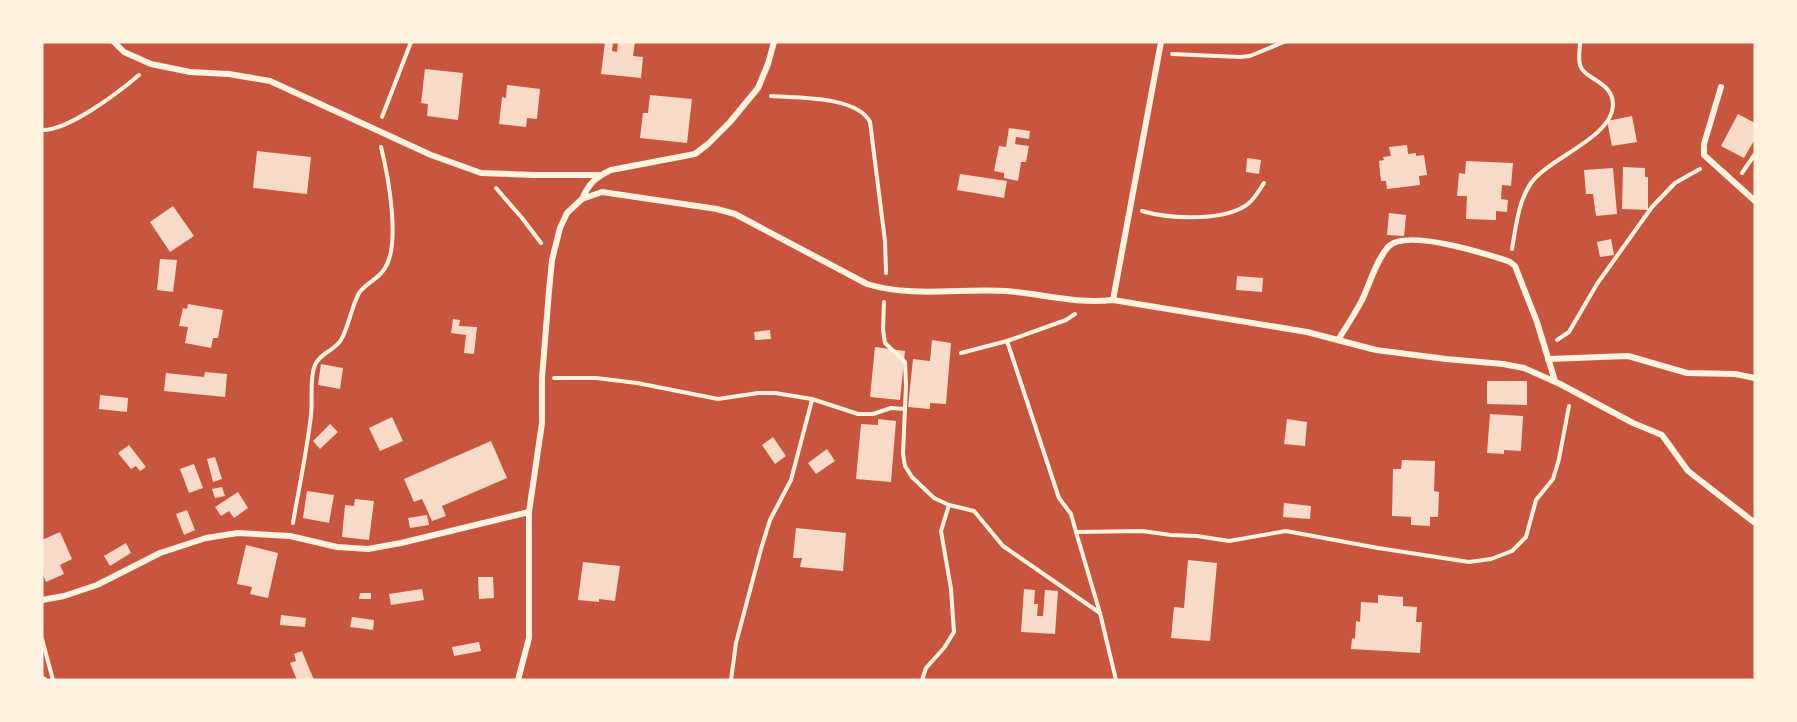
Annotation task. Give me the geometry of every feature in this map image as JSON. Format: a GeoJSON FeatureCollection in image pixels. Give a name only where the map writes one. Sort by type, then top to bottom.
{"type":"FeatureCollection","features":[{"type":"Feature","properties":{"kind":"street"},"geometry":{"type":"LineString","coordinates":[[114,42],[124,52],[152,64],[190,72],[229,74],[270,81],[431,155],[481,172],[534,176],[599,175]]}},
{"type":"Feature","properties":{"kind":"street"},"geometry":{"type":"LineString","coordinates":[[518,680],[529,638],[530,512],[542,423],[542,378],[552,260],[560,228],[567,213],[582,199],[590,183],[599,175],[611,170],[695,154],[716,137],[753,94],[768,64],[774,42]]}},
{"type":"Feature","properties":{"kind":"street"},"geometry":{"type":"LineString","coordinates":[[1113,300],[1161,42]]}},
{"type":"Feature","properties":{"kind":"street"},"geometry":{"type":"LineString","coordinates":[[1721,87],[1703,149],[1705,158],[1716,165],[1755,201]]}},
{"type":"Feature","properties":{"kind":"street"},"geometry":{"type":"LineString","coordinates":[[582,199],[602,192],[717,209],[735,214],[857,279],[884,289],[949,292],[1008,291],[1063,300],[1093,302],[1113,300],[1307,332],[1376,350],[1524,368],[1555,381],[1633,423],[1662,435],[1688,471],[1755,523]]}},
{"type":"Feature","properties":{"kind":"street"},"geometry":{"type":"LineString","coordinates":[[1338,340],[1360,303],[1388,247],[1393,243],[1414,240],[1443,243],[1510,262],[1517,269],[1537,322],[1555,381]]}},
{"type":"Feature","properties":{"kind":"street"},"geometry":{"type":"LineString","coordinates":[[1548,359],[1628,356],[1687,373],[1755,378]]}},
{"type":"Feature","properties":{"kind":"street"},"geometry":{"type":"LineString","coordinates":[[42,600],[64,596],[97,585],[160,553],[206,538],[238,533],[290,536],[337,547],[368,549],[530,512]]}},
{"type":"Feature","properties":{"kind":"path"},"geometry":{"type":"LineString","coordinates":[[290,536],[311,415],[315,364],[322,356],[334,349],[341,340],[360,292],[384,272],[388,264],[391,248],[391,201],[388,173],[377,130],[411,42]]}},
{"type":"Feature","properties":{"kind":"path"},"geometry":{"type":"LineString","coordinates":[[1159,53],[1240,57],[1250,56],[1284,42]]}},
{"type":"Feature","properties":{"kind":"path"},"geometry":{"type":"LineString","coordinates":[[1510,262],[1517,218],[1532,183],[1546,169],[1596,134],[1612,113],[1613,102],[1610,93],[1581,66],[1581,42]]}},
{"type":"Feature","properties":{"kind":"path"},"geometry":{"type":"LineString","coordinates":[[42,130],[62,126],[94,107],[127,85],[152,64]]}},
{"type":"Feature","properties":{"kind":"path"},"geometry":{"type":"LineString","coordinates":[[753,94],[853,106],[866,115],[870,122],[873,140],[887,260],[883,330],[885,343],[905,362],[905,409],[902,439],[905,466],[912,477],[934,498],[949,505],[974,511],[1003,546],[1100,613]]}},
{"type":"Feature","properties":{"kind":"path"},"geometry":{"type":"LineString","coordinates":[[1736,183],[1755,154]]}},
{"type":"Feature","properties":{"kind":"path"},"geometry":{"type":"LineString","coordinates":[[1545,349],[1569,332],[1597,284],[1660,197],[1675,183],[1693,172],[1716,165]]}},
{"type":"Feature","properties":{"kind":"path"},"geometry":{"type":"LineString","coordinates":[[481,172],[522,218],[552,260]]}},
{"type":"Feature","properties":{"kind":"path"},"geometry":{"type":"LineString","coordinates":[[1130,207],[1160,216],[1180,218],[1211,216],[1248,204],[1264,183]]}},
{"type":"Feature","properties":{"kind":"path"},"geometry":{"type":"LineString","coordinates":[[961,354],[1007,341],[1066,320],[1093,302]]}},
{"type":"Feature","properties":{"kind":"path"},"geometry":{"type":"LineString","coordinates":[[1007,341],[1059,498],[1071,514],[1100,613],[1116,680]]}},
{"type":"Feature","properties":{"kind":"path"},"geometry":{"type":"LineString","coordinates":[[542,378],[596,378],[637,383],[710,399],[775,393],[812,399],[858,414],[873,414],[891,408],[905,409]]}},
{"type":"Feature","properties":{"kind":"path"},"geometry":{"type":"LineString","coordinates":[[1076,532],[1142,531],[1229,541],[1286,531],[1469,562],[1491,559],[1512,551],[1526,537],[1536,500],[1553,478],[1559,459],[1572,390]]}},
{"type":"Feature","properties":{"kind":"path"},"geometry":{"type":"LineString","coordinates":[[731,680],[736,643],[761,549],[770,520],[791,480],[812,399]]}},
{"type":"Feature","properties":{"kind":"path"},"geometry":{"type":"LineString","coordinates":[[922,680],[926,668],[944,648],[954,632],[951,589],[941,531],[949,505]]}},
{"type":"Feature","properties":{"kind":"path"},"geometry":{"type":"LineString","coordinates":[[42,639],[53,680]]}},
{"type":"Feature","properties":{"kind":"path"},"geometry":{"type":"LineString","coordinates":[[42,677],[46,680]]}},
{"type":"Feature","properties":{"kind":"building"},"geometry":{"type":"Polygon","coordinates":[[[605,42],[613,42],[612,51],[617,52],[618,42],[635,42],[633,56],[643,57],[641,78],[601,74],[605,42]]]}},
{"type":"Feature","properties":{"kind":"building"},"geometry":{"type":"Polygon","coordinates":[[[425,69],[463,73],[458,120],[427,116],[428,104],[421,103],[425,69]]]}},
{"type":"Feature","properties":{"kind":"building"},"geometry":{"type":"Polygon","coordinates":[[[507,85],[540,89],[537,119],[527,118],[526,127],[499,124],[502,97],[506,98],[507,85]]]}},
{"type":"Feature","properties":{"kind":"building"},"geometry":{"type":"Polygon","coordinates":[[[650,95],[692,99],[687,143],[640,138],[643,113],[648,113],[650,95]]]}},
{"type":"Feature","properties":{"kind":"building"},"geometry":{"type":"Polygon","coordinates":[[[1738,114],[1755,123],[1755,139],[1744,158],[1721,146],[1738,114]]]}},
{"type":"Feature","properties":{"kind":"building"},"geometry":{"type":"Polygon","coordinates":[[[1632,116],[1637,142],[1612,146],[1607,121],[1632,116]]]}},
{"type":"Feature","properties":{"kind":"building"},"geometry":{"type":"Polygon","coordinates":[[[1009,128],[1030,131],[1029,139],[1016,137],[1015,144],[1029,146],[1026,162],[1021,162],[1018,181],[1004,178],[1004,173],[994,171],[999,146],[1006,147],[1009,128]]]}},
{"type":"Feature","properties":{"kind":"building"},"geometry":{"type":"Polygon","coordinates":[[[1407,145],[1408,154],[1424,155],[1427,175],[1419,176],[1420,185],[1387,189],[1386,181],[1381,181],[1379,161],[1384,160],[1383,157],[1391,156],[1389,147],[1407,145]]]}},
{"type":"Feature","properties":{"kind":"building"},"geometry":{"type":"Polygon","coordinates":[[[257,151],[311,157],[307,194],[253,188],[257,151]]]}},
{"type":"Feature","properties":{"kind":"building"},"geometry":{"type":"Polygon","coordinates":[[[1247,158],[1261,160],[1259,174],[1246,172],[1247,158]]]}},
{"type":"Feature","properties":{"kind":"building"},"geometry":{"type":"Polygon","coordinates":[[[1466,161],[1513,163],[1511,186],[1502,185],[1501,199],[1508,200],[1507,212],[1496,211],[1496,220],[1466,219],[1467,196],[1457,196],[1459,173],[1465,174],[1466,161]]]}},
{"type":"Feature","properties":{"kind":"building"},"geometry":{"type":"Polygon","coordinates":[[[1623,167],[1645,168],[1645,177],[1648,177],[1648,210],[1622,209],[1623,167]]]}},
{"type":"Feature","properties":{"kind":"building"},"geometry":{"type":"Polygon","coordinates":[[[1613,168],[1617,214],[1596,216],[1593,194],[1586,194],[1584,170],[1613,168]]]}},
{"type":"Feature","properties":{"kind":"building"},"geometry":{"type":"Polygon","coordinates":[[[960,174],[1007,181],[1004,198],[957,190],[960,174]]]}},
{"type":"Feature","properties":{"kind":"building"},"geometry":{"type":"Polygon","coordinates":[[[173,206],[194,236],[170,252],[150,222],[173,206]]]}},
{"type":"Feature","properties":{"kind":"building"},"geometry":{"type":"Polygon","coordinates":[[[1389,213],[1406,215],[1404,236],[1387,235],[1389,213]]]}},
{"type":"Feature","properties":{"kind":"building"},"geometry":{"type":"Polygon","coordinates":[[[1611,239],[1614,255],[1600,257],[1597,242],[1611,239]]]}},
{"type":"Feature","properties":{"kind":"building"},"geometry":{"type":"Polygon","coordinates":[[[160,259],[177,260],[173,292],[157,290],[160,259]]]}},
{"type":"Feature","properties":{"kind":"building"},"geometry":{"type":"Polygon","coordinates":[[[1237,276],[1263,278],[1262,292],[1236,290],[1237,276]]]}},
{"type":"Feature","properties":{"kind":"building"},"geometry":{"type":"Polygon","coordinates":[[[188,304],[223,310],[218,338],[213,338],[211,348],[185,343],[188,327],[179,326],[183,308],[187,309],[188,304]]]}},
{"type":"Feature","properties":{"kind":"building"},"geometry":{"type":"Polygon","coordinates":[[[453,319],[460,320],[459,326],[477,327],[474,354],[464,353],[466,335],[451,333],[453,319]]]}},
{"type":"Feature","properties":{"kind":"building"},"geometry":{"type":"Polygon","coordinates":[[[770,330],[771,339],[755,340],[754,332],[770,330]]]}},
{"type":"Feature","properties":{"kind":"building"},"geometry":{"type":"Polygon","coordinates":[[[932,340],[951,343],[946,404],[930,403],[930,409],[908,407],[913,359],[930,361],[932,340]]]}},
{"type":"Feature","properties":{"kind":"building"},"geometry":{"type":"Polygon","coordinates":[[[875,347],[905,351],[900,400],[870,397],[875,347]]]}},
{"type":"Feature","properties":{"kind":"building"},"geometry":{"type":"Polygon","coordinates":[[[321,364],[343,368],[340,389],[318,385],[321,364]]]}},
{"type":"Feature","properties":{"kind":"building"},"geometry":{"type":"Polygon","coordinates":[[[205,372],[227,374],[225,397],[164,391],[166,373],[204,377],[205,372]]]}},
{"type":"Feature","properties":{"kind":"building"},"geometry":{"type":"Polygon","coordinates":[[[1487,381],[1527,381],[1527,405],[1487,404],[1487,381]]]}},
{"type":"Feature","properties":{"kind":"building"},"geometry":{"type":"Polygon","coordinates":[[[100,395],[128,398],[127,412],[99,409],[100,395]]]}},
{"type":"Feature","properties":{"kind":"building"},"geometry":{"type":"Polygon","coordinates":[[[1490,414],[1523,416],[1521,451],[1504,450],[1504,454],[1487,453],[1490,414]]]}},
{"type":"Feature","properties":{"kind":"building"},"geometry":{"type":"Polygon","coordinates":[[[392,417],[403,441],[380,451],[369,428],[392,417]]]}},
{"type":"Feature","properties":{"kind":"building"},"geometry":{"type":"Polygon","coordinates":[[[878,419],[896,421],[891,482],[856,479],[861,424],[878,425],[878,419]]]}},
{"type":"Feature","properties":{"kind":"building"},"geometry":{"type":"Polygon","coordinates":[[[1287,419],[1307,422],[1305,446],[1284,444],[1287,419]]]}},
{"type":"Feature","properties":{"kind":"building"},"geometry":{"type":"Polygon","coordinates":[[[330,424],[338,432],[320,449],[313,441],[330,424]]]}},
{"type":"Feature","properties":{"kind":"building"},"geometry":{"type":"Polygon","coordinates":[[[773,437],[786,456],[775,464],[762,445],[773,437]]]}},
{"type":"Feature","properties":{"kind":"building"},"geometry":{"type":"Polygon","coordinates":[[[491,441],[507,478],[442,506],[446,516],[432,521],[422,499],[414,502],[404,479],[491,441]]]}},
{"type":"Feature","properties":{"kind":"building"},"geometry":{"type":"Polygon","coordinates":[[[129,445],[146,467],[140,471],[136,466],[131,469],[118,453],[129,445]]]}},
{"type":"Feature","properties":{"kind":"building"},"geometry":{"type":"Polygon","coordinates":[[[827,449],[835,461],[816,474],[808,463],[827,449]]]}},
{"type":"Feature","properties":{"kind":"building"},"geometry":{"type":"Polygon","coordinates":[[[215,457],[222,479],[213,482],[207,459],[215,457]]]}},
{"type":"Feature","properties":{"kind":"building"},"geometry":{"type":"Polygon","coordinates":[[[1402,460],[1435,461],[1434,491],[1439,492],[1438,517],[1430,517],[1430,526],[1411,525],[1411,517],[1392,516],[1393,469],[1401,469],[1402,460]]]}},
{"type":"Feature","properties":{"kind":"building"},"geometry":{"type":"Polygon","coordinates":[[[194,464],[203,488],[189,493],[180,469],[194,464]]]}},
{"type":"Feature","properties":{"kind":"building"},"geometry":{"type":"Polygon","coordinates":[[[222,487],[225,496],[215,498],[212,489],[222,487]]]}},
{"type":"Feature","properties":{"kind":"building"},"geometry":{"type":"Polygon","coordinates":[[[307,491],[334,495],[329,523],[303,518],[307,491]]]}},
{"type":"Feature","properties":{"kind":"building"},"geometry":{"type":"Polygon","coordinates":[[[238,492],[248,508],[234,518],[229,511],[221,516],[215,507],[238,492]]]}},
{"type":"Feature","properties":{"kind":"building"},"geometry":{"type":"Polygon","coordinates":[[[355,499],[374,501],[369,540],[342,537],[345,505],[354,506],[355,499]]]}},
{"type":"Feature","properties":{"kind":"building"},"geometry":{"type":"Polygon","coordinates":[[[1284,503],[1311,506],[1310,519],[1283,517],[1284,503]]]}},
{"type":"Feature","properties":{"kind":"building"},"geometry":{"type":"Polygon","coordinates":[[[187,510],[195,530],[184,535],[176,514],[187,510]]]}},
{"type":"Feature","properties":{"kind":"building"},"geometry":{"type":"Polygon","coordinates":[[[427,515],[429,525],[410,528],[408,518],[427,515]]]}},
{"type":"Feature","properties":{"kind":"building"},"geometry":{"type":"Polygon","coordinates":[[[796,528],[846,533],[843,571],[800,567],[802,558],[793,558],[796,528]]]}},
{"type":"Feature","properties":{"kind":"building"},"geometry":{"type":"Polygon","coordinates":[[[60,532],[72,559],[60,565],[64,574],[46,582],[42,572],[42,540],[60,532]]]}},
{"type":"Feature","properties":{"kind":"building"},"geometry":{"type":"Polygon","coordinates":[[[126,543],[131,553],[110,566],[104,556],[126,543]]]}},
{"type":"Feature","properties":{"kind":"building"},"geometry":{"type":"Polygon","coordinates":[[[246,545],[278,553],[268,598],[250,594],[252,587],[237,584],[246,545]]]}},
{"type":"Feature","properties":{"kind":"building"},"geometry":{"type":"Polygon","coordinates":[[[1188,560],[1217,563],[1210,641],[1171,638],[1174,607],[1184,608],[1188,560]]]}},
{"type":"Feature","properties":{"kind":"building"},"geometry":{"type":"Polygon","coordinates":[[[583,562],[620,566],[615,601],[578,600],[583,562]]]}},
{"type":"Feature","properties":{"kind":"building"},"geometry":{"type":"Polygon","coordinates":[[[478,577],[493,577],[494,598],[479,599],[478,577]]]}},
{"type":"Feature","properties":{"kind":"building"},"geometry":{"type":"Polygon","coordinates":[[[422,589],[424,600],[391,605],[389,594],[422,589]]]}},
{"type":"Feature","properties":{"kind":"building"},"geometry":{"type":"Polygon","coordinates":[[[1024,589],[1035,590],[1034,604],[1038,604],[1037,616],[1043,616],[1045,590],[1058,591],[1055,634],[1021,632],[1024,589]]]}},
{"type":"Feature","properties":{"kind":"building"},"geometry":{"type":"Polygon","coordinates":[[[360,593],[371,593],[371,599],[359,599],[360,593]]]}},
{"type":"Feature","properties":{"kind":"building"},"geometry":{"type":"Polygon","coordinates":[[[1378,595],[1403,597],[1403,606],[1417,607],[1416,622],[1422,622],[1420,653],[1351,649],[1352,638],[1355,639],[1356,621],[1360,622],[1361,602],[1378,603],[1378,595]]]}},
{"type":"Feature","properties":{"kind":"building"},"geometry":{"type":"Polygon","coordinates":[[[281,615],[306,618],[305,627],[280,625],[281,615]]]}},
{"type":"Feature","properties":{"kind":"building"},"geometry":{"type":"Polygon","coordinates":[[[352,617],[374,620],[373,630],[350,627],[352,617]]]}},
{"type":"Feature","properties":{"kind":"building"},"geometry":{"type":"Polygon","coordinates":[[[479,642],[481,651],[454,656],[452,647],[479,642]]]}},
{"type":"Feature","properties":{"kind":"building"},"geometry":{"type":"Polygon","coordinates":[[[302,651],[314,680],[297,680],[290,663],[296,661],[294,654],[302,651]]]}}]}
